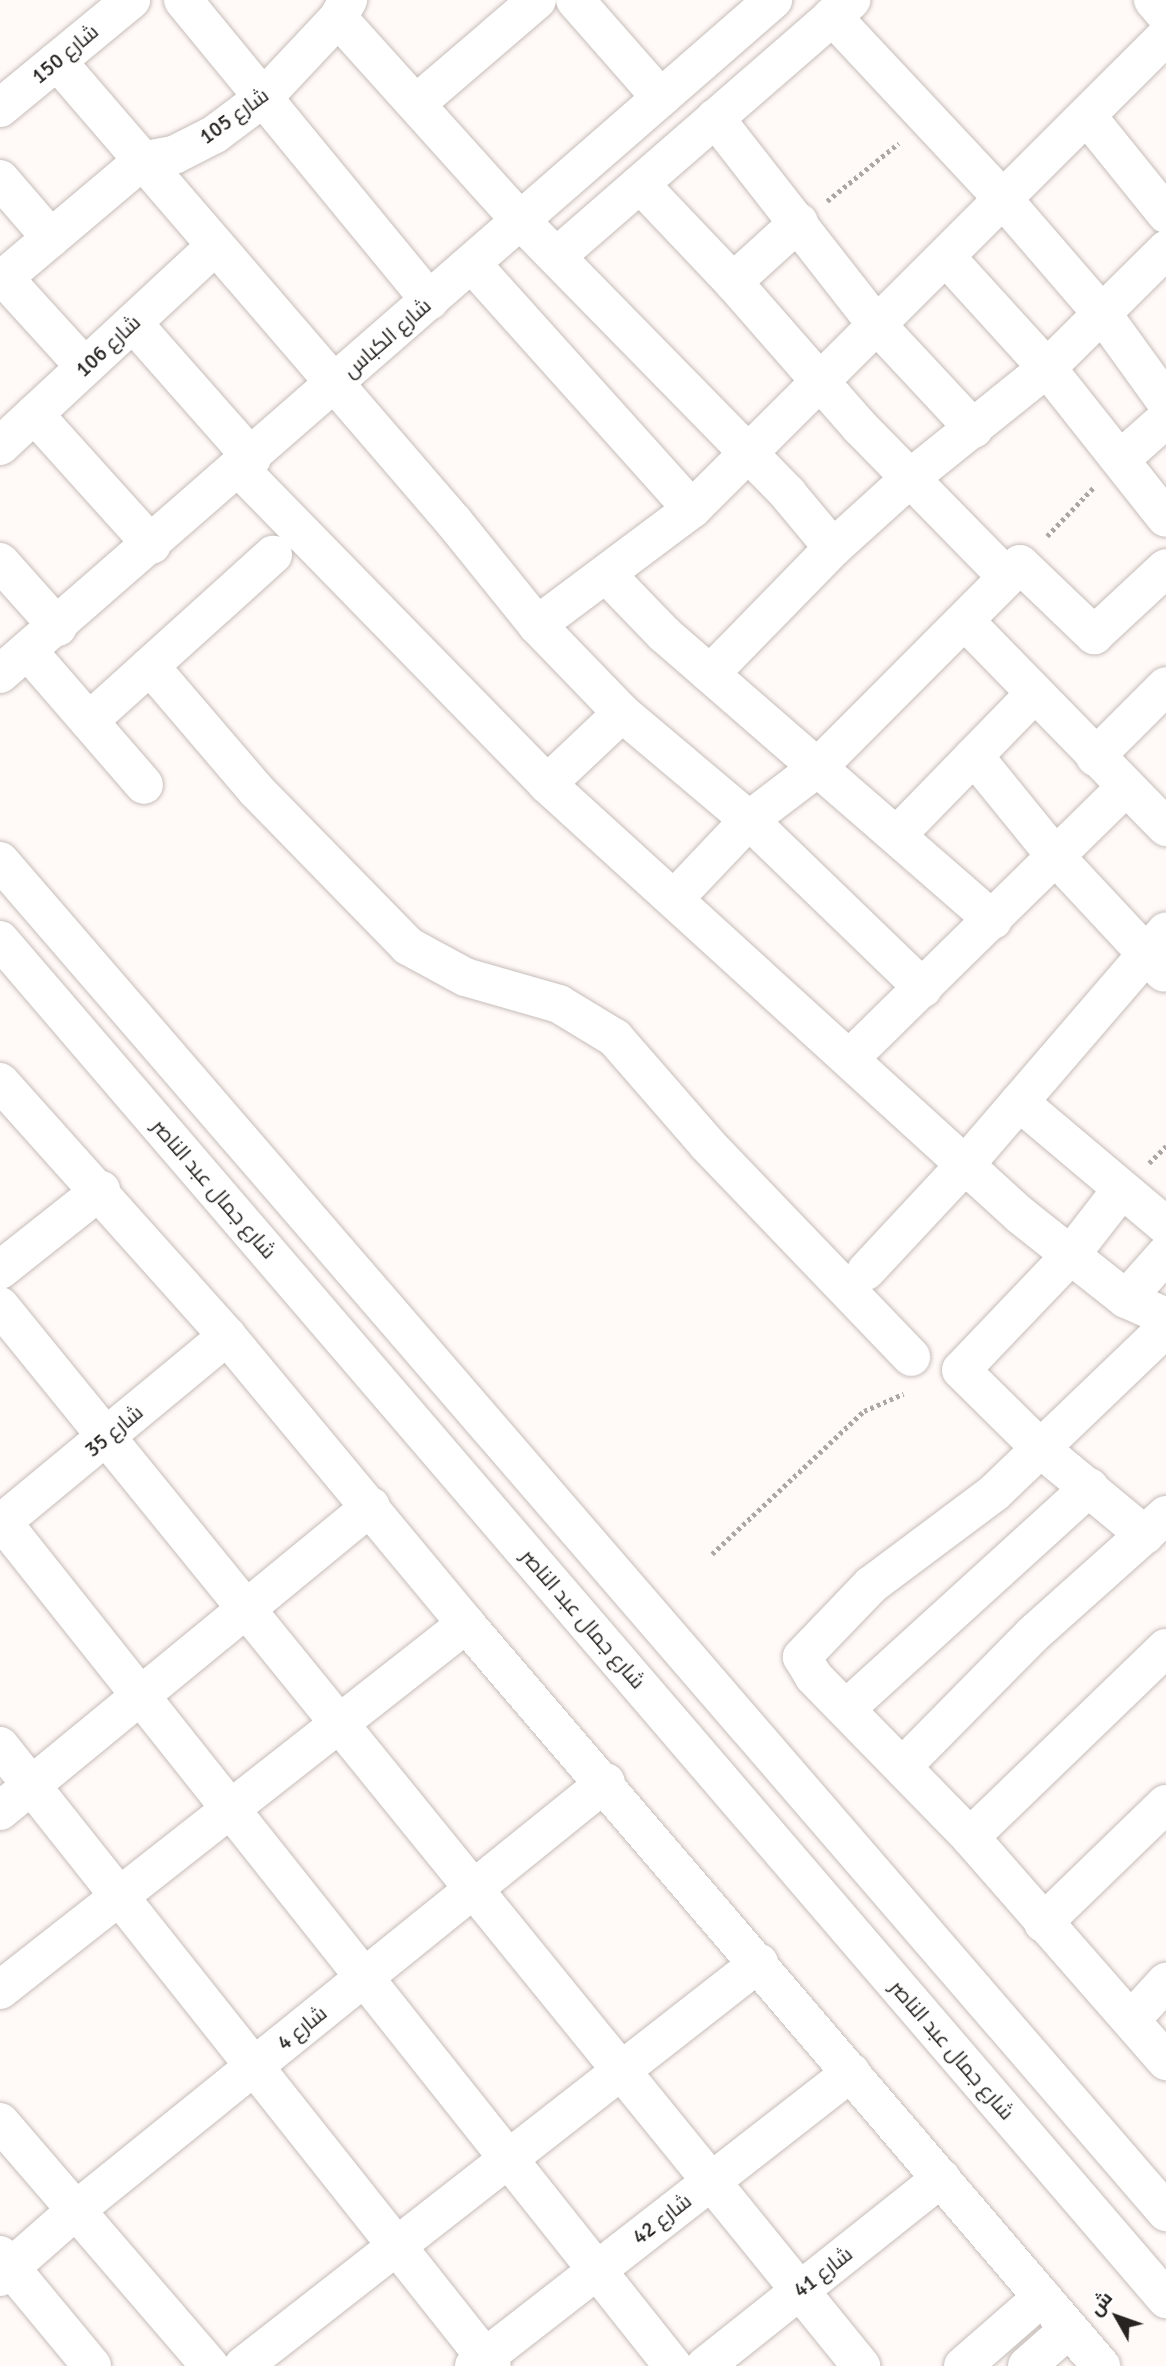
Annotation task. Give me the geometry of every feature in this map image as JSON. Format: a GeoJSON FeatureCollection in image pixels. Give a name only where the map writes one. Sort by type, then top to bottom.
{"type":"FeatureCollection","features":[{"type":"Feature","properties":{"kind":"street","name":"شارع 150"},"geometry":{"type":"LineString","coordinates":[[6,91],[57,61],[131,0]]}},
{"type":"Feature","properties":{"kind":"street"},"geometry":{"type":"LineString","coordinates":[[183,0],[430,301]]}},
{"type":"Feature","properties":{"kind":"street"},"geometry":{"type":"LineString","coordinates":[[575,0],[661,98]]}},
{"type":"Feature","properties":{"kind":"street"},"geometry":{"type":"LineString","coordinates":[[1153,0],[1166,15]]}},
{"type":"Feature","properties":{"kind":"street","name":"شارع الكباس"},"geometry":{"type":"LineString","coordinates":[[14,663],[522,222],[764,3]]}},
{"type":"Feature","properties":{"kind":"street"},"geometry":{"type":"LineString","coordinates":[[417,103],[519,6]]}},
{"type":"Feature","properties":{"kind":"street"},"geometry":{"type":"LineString","coordinates":[[557,256],[841,8],[920,115],[1003,199],[1104,316],[1166,402]]}},
{"type":"Feature","properties":{"kind":"street"},"geometry":{"type":"LineString","coordinates":[[343,9],[417,103],[522,222],[748,453],[834,548]]}},
{"type":"Feature","properties":{"kind":"street","name":"شارع 105"},"geometry":{"type":"LineString","coordinates":[[2,279],[142,161],[174,155],[215,134],[263,98],[343,9]]}},
{"type":"Feature","properties":{"kind":"street"},"geometry":{"type":"LineString","coordinates":[[537,625],[692,509],[1166,36]]}},
{"type":"Feature","properties":{"kind":"street"},"geometry":{"type":"LineString","coordinates":[[57,61],[454,522],[537,625],[622,713],[749,820],[923,988]]}},
{"type":"Feature","properties":{"kind":"street"},"geometry":{"type":"LineString","coordinates":[[1087,116],[1166,214]]}},
{"type":"Feature","properties":{"kind":"street"},"geometry":{"type":"LineString","coordinates":[[715,118],[877,325],[974,429]]}},
{"type":"Feature","properties":{"kind":"street"},"geometry":{"type":"LineString","coordinates":[[0,178],[51,238]]}},
{"type":"Feature","properties":{"kind":"street"},"geometry":{"type":"LineString","coordinates":[[640,184],[733,282],[909,479],[1094,635],[1166,568]]}},
{"type":"Feature","properties":{"kind":"street"},"geometry":{"type":"LineString","coordinates":[[733,282],[799,222]]}},
{"type":"Feature","properties":{"kind":"street","name":"شارع 106"},"geometry":{"type":"LineString","coordinates":[[0,446],[215,246]]}},
{"type":"Feature","properties":{"kind":"street"},"geometry":{"type":"LineString","coordinates":[[710,674],[834,548],[909,479],[1047,368],[1104,316],[1166,250]]}},
{"type":"Feature","properties":{"kind":"street"},"geometry":{"type":"LineString","coordinates":[[946,257],[1047,368],[1122,458],[1166,518]]}},
{"type":"Feature","properties":{"kind":"street"},"geometry":{"type":"LineString","coordinates":[[472,264],[692,509]]}},
{"type":"Feature","properties":{"kind":"street"},"geometry":{"type":"LineString","coordinates":[[2,279],[85,368]]}},
{"type":"Feature","properties":{"kind":"street"},"geometry":{"type":"LineString","coordinates":[[133,323],[245,463],[548,784],[1069,1257],[1126,1299],[1166,1317]]}},
{"type":"Feature","properties":{"kind":"street"},"geometry":{"type":"LineString","coordinates":[[34,414],[152,545]]}},
{"type":"Feature","properties":{"kind":"street"},"geometry":{"type":"LineString","coordinates":[[1122,458],[1166,419]]}},
{"type":"Feature","properties":{"kind":"street"},"geometry":{"type":"LineString","coordinates":[[89,721],[273,555]]}},
{"type":"Feature","properties":{"kind":"street"},"geometry":{"type":"LineString","coordinates":[[0,562],[58,627]]}},
{"type":"Feature","properties":{"kind":"street"},"geometry":{"type":"LineString","coordinates":[[675,898],[749,820],[816,769],[1014,570]]}},
{"type":"Feature","properties":{"kind":"street"},"geometry":{"type":"LineString","coordinates":[[607,575],[710,674],[816,769],[897,835],[993,920]]}},
{"type":"Feature","properties":{"kind":"street"},"geometry":{"type":"LineString","coordinates":[[965,621],[1166,827]]}},
{"type":"Feature","properties":{"kind":"street"},"geometry":{"type":"LineString","coordinates":[[14,663],[89,721],[144,785]]}},
{"type":"Feature","properties":{"kind":"street"},"geometry":{"type":"LineString","coordinates":[[150,666],[266,800],[408,946],[465,977],[559,1004],[615,1038],[707,1144],[911,1357]]}},
{"type":"Feature","properties":{"kind":"street"},"geometry":{"type":"LineString","coordinates":[[1095,757],[1164,691]]}},
{"type":"Feature","properties":{"kind":"street"},"geometry":{"type":"LineString","coordinates":[[897,835],[1034,694]]}},
{"type":"Feature","properties":{"kind":"street"},"geometry":{"type":"LineString","coordinates":[[548,784],[622,713]]}},
{"type":"Feature","properties":{"kind":"street"},"geometry":{"type":"LineString","coordinates":[[866,1271],[965,1165],[1019,1102],[1159,954],[1056,857],[974,756]]}},
{"type":"Feature","properties":{"kind":"street"},"geometry":{"type":"LineString","coordinates":[[850,1058],[1126,787]]}},
{"type":"Feature","properties":{"kind":"street"},"geometry":{"type":"LineString","coordinates":[[0,861],[1166,2212]]}},
{"type":"Feature","properties":{"kind":"street","name":"شارع جمال عبد الناصر"},"geometry":{"type":"LineString","coordinates":[[0,940],[1166,2299]]}},
{"type":"Feature","properties":{"kind":"street"},"geometry":{"type":"LineString","coordinates":[[1,1086],[101,1190],[227,1336],[371,1506],[466,1624],[606,1782],[1101,2366]]}},
{"type":"Feature","properties":{"kind":"street"},"geometry":{"type":"LineString","coordinates":[[1019,1102],[1166,1226]]}},
{"type":"Feature","properties":{"kind":"street"},"geometry":{"type":"LineString","coordinates":[[0,1270],[101,1190]]}},
{"type":"Feature","properties":{"kind":"street"},"geometry":{"type":"LineString","coordinates":[[904,1765],[1032,1635],[1156,1525],[1090,1487],[1041,1449],[961,1370],[1069,1257],[1121,1190]]}},
{"type":"Feature","properties":{"kind":"street"},"geometry":{"type":"LineString","coordinates":[[1126,1299],[1166,1255]]}},
{"type":"Feature","properties":{"kind":"street"},"geometry":{"type":"LineString","coordinates":[[0,1306],[861,2366]]}},
{"type":"Feature","properties":{"kind":"street"},"geometry":{"type":"LineString","coordinates":[[1166,1328],[993,1493],[871,1585],[803,1651],[803,1664],[904,1765],[970,1837],[1166,2061]]}},
{"type":"Feature","properties":{"kind":"street","name":"شارع 35"},"geometry":{"type":"LineString","coordinates":[[1,1522],[107,1438],[227,1336]]}},
{"type":"Feature","properties":{"kind":"street"},"geometry":{"type":"LineString","coordinates":[[847,1709],[1090,1487]]}},
{"type":"Feature","properties":{"kind":"street"},"geometry":{"type":"LineString","coordinates":[[0,1811],[371,1506]]}},
{"type":"Feature","properties":{"kind":"street"},"geometry":{"type":"LineString","coordinates":[[1,1522],[673,2366]]}},
{"type":"Feature","properties":{"kind":"street"},"geometry":{"type":"LineString","coordinates":[[0,1990],[466,1624]]}},
{"type":"Feature","properties":{"kind":"street"},"geometry":{"type":"LineString","coordinates":[[970,1837],[1165,1651]]}},
{"type":"Feature","properties":{"kind":"street"},"geometry":{"type":"LineString","coordinates":[[0,1745],[397,2246],[484,2363]]}},
{"type":"Feature","properties":{"kind":"street","name":"شارع 4"},"geometry":{"type":"LineString","coordinates":[[4,2267],[606,1782]]}},
{"type":"Feature","properties":{"kind":"street"},"geometry":{"type":"LineString","coordinates":[[1043,1923],[1166,1804]]}},
{"type":"Feature","properties":{"kind":"street"},"geometry":{"type":"LineString","coordinates":[[243,2366],[758,1963]]}},
{"type":"Feature","properties":{"kind":"street"},"geometry":{"type":"LineString","coordinates":[[1130,2020],[1166,1982]]}},
{"type":"Feature","properties":{"kind":"street","name":"شارع 42"},"geometry":{"type":"LineString","coordinates":[[484,2363],[596,2270],[851,2071]]}},
{"type":"Feature","properties":{"kind":"street"},"geometry":{"type":"LineString","coordinates":[[0,2122],[210,2366]]}},
{"type":"Feature","properties":{"kind":"street","name":"شارع 41"},"geometry":{"type":"LineString","coordinates":[[705,2366],[941,2178]]}},
{"type":"Feature","properties":{"kind":"street"},"geometry":{"type":"LineString","coordinates":[[4,2267],[92,2366]]}},
{"type":"Feature","properties":{"kind":"street"},"geometry":{"type":"LineString","coordinates":[[962,2366],[1042,2297]]}},
{"type":"Feature","properties":{"kind":"street"},"geometry":{"type":"LineString","coordinates":[[1027,2366],[1069,2329]]}},
{"type":"Feature","properties":{"kind":"path"},"geometry":{"type":"LineString","coordinates":[[799,222],[894,149],[920,115]]}},
{"type":"Feature","properties":{"kind":"path"},"geometry":{"type":"LineString","coordinates":[[1014,570],[1122,458]]}},
{"type":"Feature","properties":{"kind":"path"},"geometry":{"type":"LineString","coordinates":[[712,1553],[864,1411],[961,1370]]}}]}
